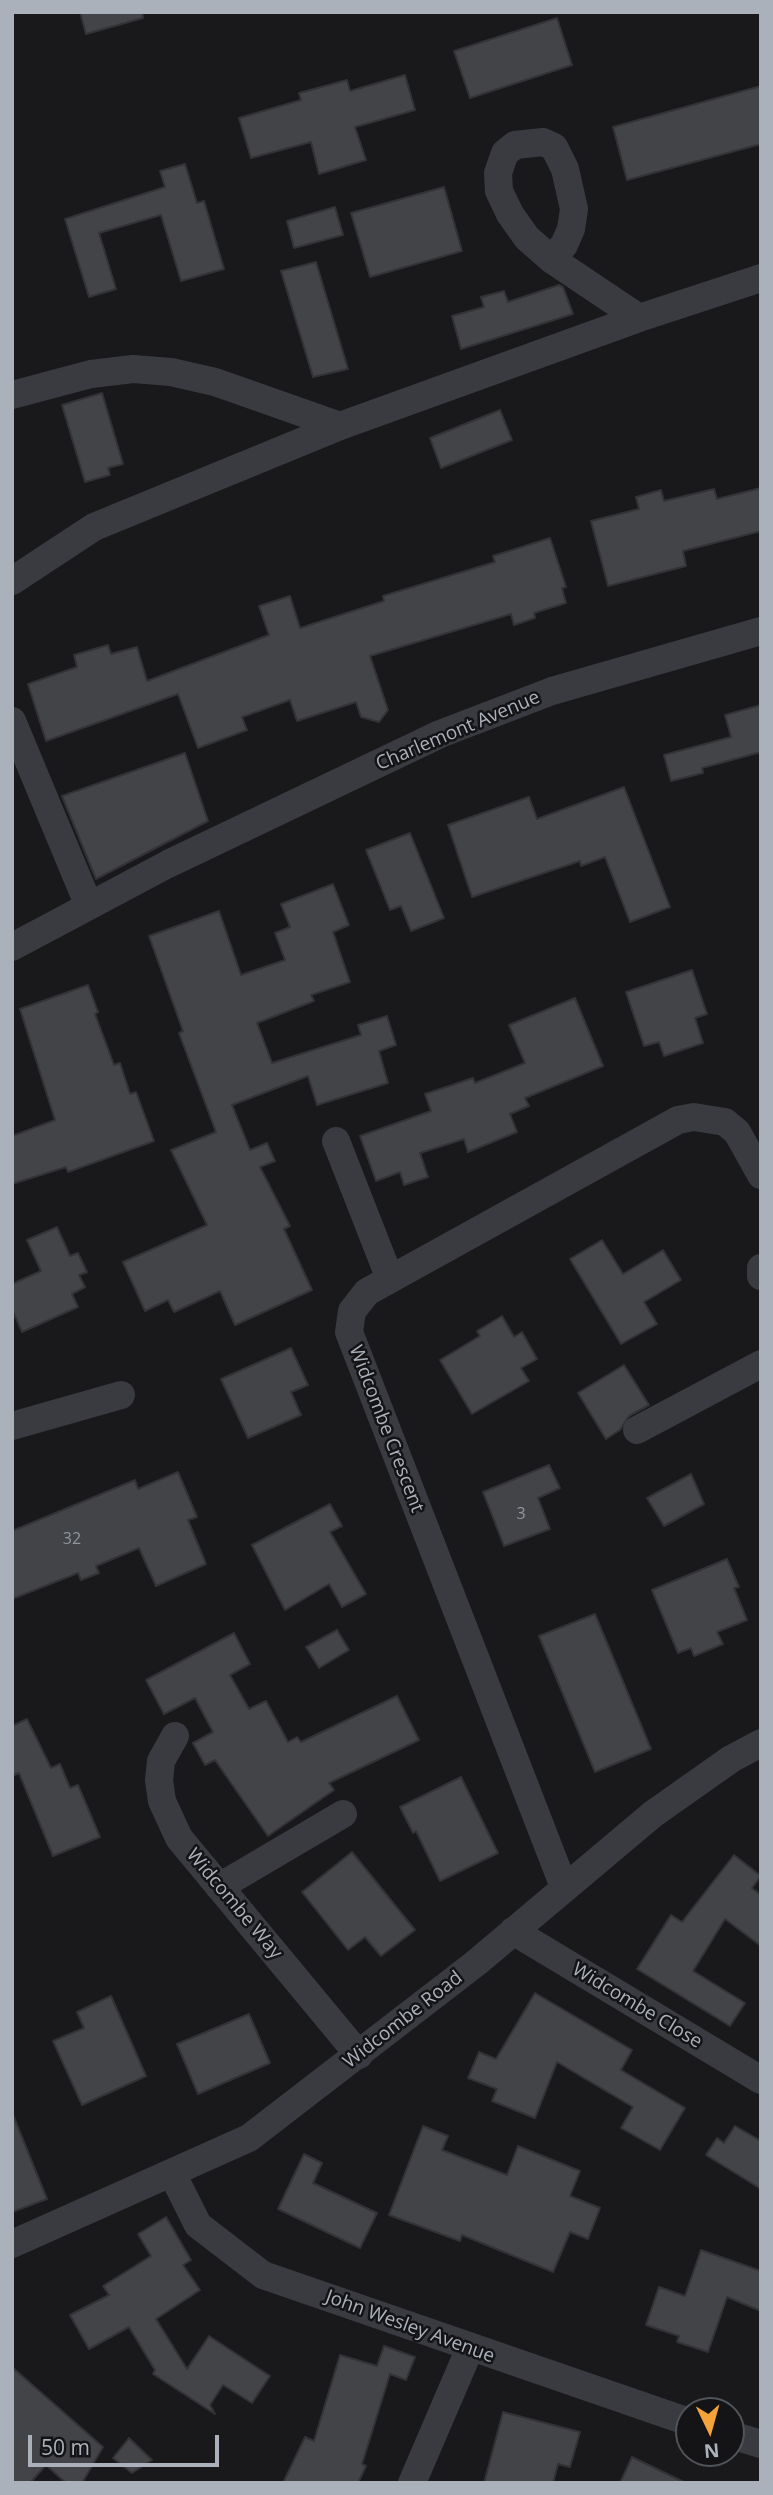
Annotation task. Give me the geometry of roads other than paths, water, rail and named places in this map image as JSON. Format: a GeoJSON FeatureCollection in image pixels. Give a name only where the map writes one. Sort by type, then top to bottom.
{"type":"FeatureCollection","features":[{"type":"Feature","properties":{"kind":"street"},"geometry":{"type":"LineString","coordinates":[[551,259],[639,318]]}},
{"type":"Feature","properties":{"kind":"street"},"geometry":{"type":"LineString","coordinates":[[12,581],[94,527],[340,426],[639,318],[761,278]]}},
{"type":"Feature","properties":{"kind":"street"},"geometry":{"type":"LineString","coordinates":[[12,395],[91,374],[133,369],[171,372],[215,382],[340,426]]}},
{"type":"Feature","properties":{"kind":"street","name":"Charlemont Avenue"},"geometry":{"type":"LineString","coordinates":[[12,947],[168,864],[453,729],[552,691],[761,631]]}},
{"type":"Feature","properties":{"kind":"street"},"geometry":{"type":"LineString","coordinates":[[12,721],[89,906]]}},
{"type":"Feature","properties":{"kind":"street","name":"Widcombe Crescent"},"geometry":{"type":"LineString","coordinates":[[564,1887],[349,1332],[352,1311],[366,1292],[678,1120],[694,1116],[725,1122],[737,1132],[761,1175]]}},
{"type":"Feature","properties":{"kind":"street"},"geometry":{"type":"LineString","coordinates":[[336,1141],[390,1279]]}},
{"type":"Feature","properties":{"kind":"street"},"geometry":{"type":"LineString","coordinates":[[761,1268],[761,1276]]}},
{"type":"Feature","properties":{"kind":"street"},"geometry":{"type":"LineString","coordinates":[[637,1430],[761,1363]]}},
{"type":"Feature","properties":{"kind":"street"},"geometry":{"type":"LineString","coordinates":[[12,1426],[121,1395]]}},
{"type":"Feature","properties":{"kind":"street","name":"Widcombe Way"},"geometry":{"type":"LineString","coordinates":[[175,1736],[161,1761],[159,1780],[162,1801],[179,1838],[359,2055]]}},
{"type":"Feature","properties":{"kind":"street","name":"Widcombe Road"},"geometry":{"type":"LineString","coordinates":[[12,2244],[173,2175],[249,2138],[359,2055],[653,1814],[731,1759],[761,1743]]}},
{"type":"Feature","properties":{"kind":"street"},"geometry":{"type":"LineString","coordinates":[[219,1887],[343,1814]]}},
{"type":"Feature","properties":{"kind":"street","name":"Widcombe Close"},"geometry":{"type":"LineString","coordinates":[[513,1931],[761,2080]]}},
{"type":"Feature","properties":{"kind":"street","name":"John Wesley Avenue"},"geometry":{"type":"LineString","coordinates":[[173,2175],[198,2225],[263,2275],[675,2417]]}},
{"type":"Feature","properties":{"kind":"street"},"geometry":{"type":"LineString","coordinates":[[412,2483],[470,2348]]}}]}
